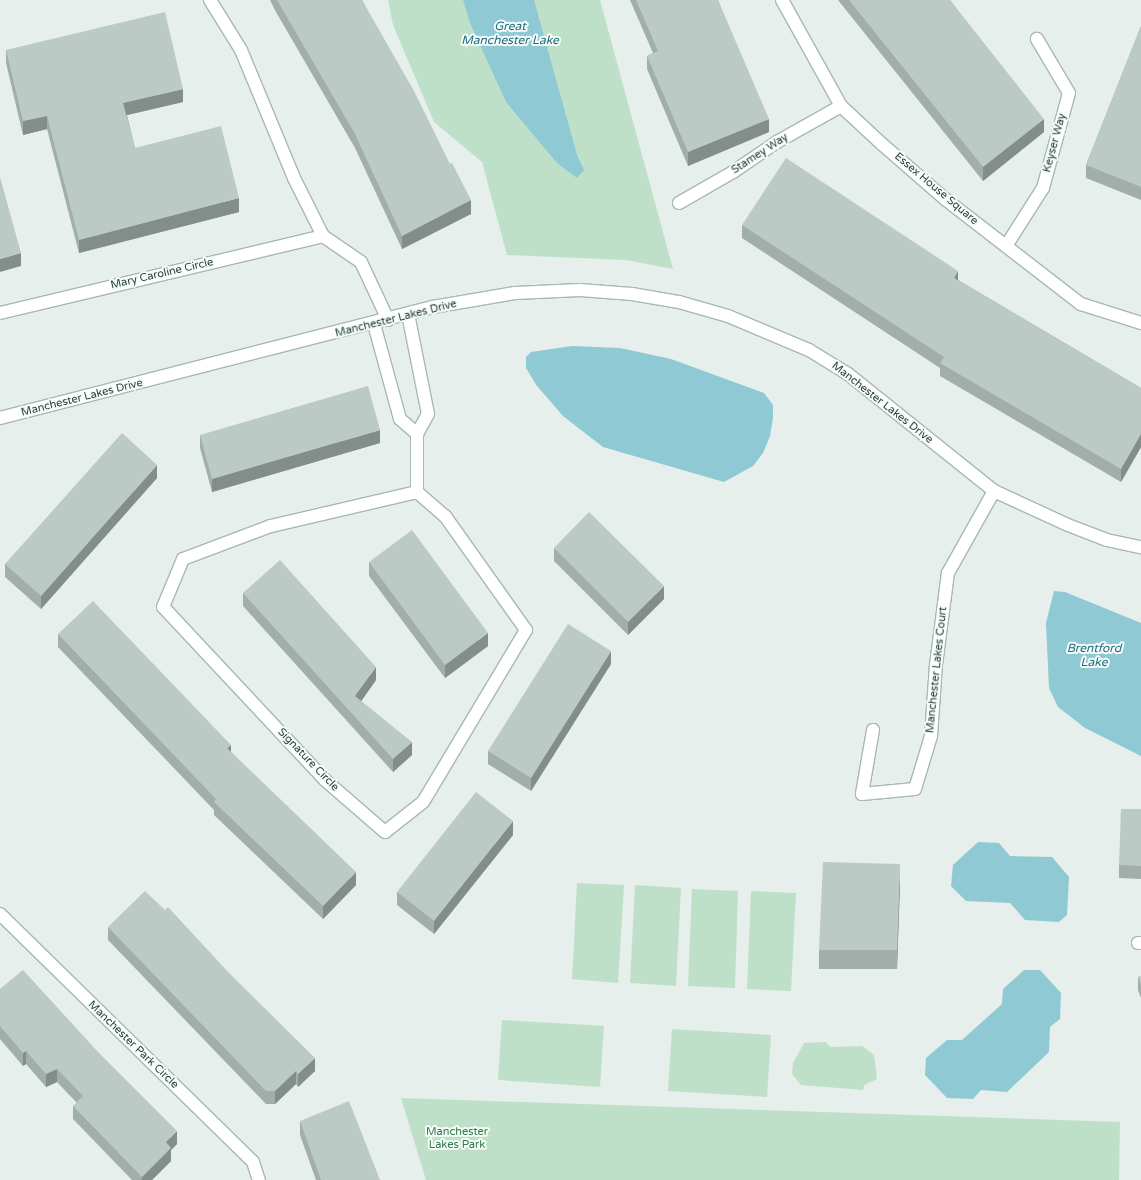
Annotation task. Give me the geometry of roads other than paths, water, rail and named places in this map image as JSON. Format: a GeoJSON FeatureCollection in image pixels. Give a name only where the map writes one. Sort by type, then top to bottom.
{"type":"FeatureCollection","features":[{"type":"Feature","properties":{"kind":"street"},"geometry":{"type":"LineString","coordinates":[[210,0],[241,50],[294,178],[324,236],[361,262],[388,320]]}},
{"type":"Feature","properties":{"kind":"street","name":"Essex House Square"},"geometry":{"type":"LineString","coordinates":[[782,0],[841,106],[945,199],[1081,304],[1141,323]]}},
{"type":"Feature","properties":{"kind":"street","name":"Keyser Way"},"geometry":{"type":"LineString","coordinates":[[1006,246],[1043,188],[1069,93],[1037,39]]}},
{"type":"Feature","properties":{"kind":"street","name":"Stamey Way"},"geometry":{"type":"LineString","coordinates":[[679,203],[732,172],[777,142],[841,106]]}},
{"type":"Feature","properties":{"kind":"street","name":"Mary Caroline Circle"},"geometry":{"type":"LineString","coordinates":[[0,313],[324,236]]}},
{"type":"Feature","properties":{"kind":"street","name":"Manchester Lakes Drive"},"geometry":{"type":"LineString","coordinates":[[0,418],[374,324],[433,307],[515,293],[580,290],[648,297],[728,316],[809,350],[848,374],[994,491],[1068,525],[1107,540],[1141,547]]}},
{"type":"Feature","properties":{"kind":"street"},"geometry":{"type":"LineString","coordinates":[[408,314],[428,414],[417,434],[417,492]]}},
{"type":"Feature","properties":{"kind":"street"},"geometry":{"type":"LineString","coordinates":[[374,324],[400,419],[417,434]]}},
{"type":"Feature","properties":{"kind":"street","name":"Manchester Lakes Court"},"geometry":{"type":"LineString","coordinates":[[873,730],[862,794],[915,789],[931,736],[936,665],[948,573],[994,491]]}},
{"type":"Feature","properties":{"kind":"street","name":"Signature Circle"},"geometry":{"type":"LineString","coordinates":[[417,492],[444,516],[526,630],[423,802],[385,832],[326,780],[162,607],[183,559],[271,526],[417,492]]}},
{"type":"Feature","properties":{"kind":"street","name":"Manchester Park Circle"},"geometry":{"type":"LineString","coordinates":[[0,914],[253,1162],[259,1180]]}},
{"type":"Feature","properties":{"kind":"water","name":"Great Manchester Lake"},"geometry":{"type":"Polygon","coordinates":[[[463,0],[534,0],[577,155],[584,170],[577,178],[557,163],[506,102],[470,23],[463,0]]]}},
{"type":"Feature","properties":{"kind":"water"},"geometry":{"type":"Polygon","coordinates":[[[572,346],[620,348],[671,359],[764,393],[773,405],[773,418],[770,436],[763,453],[753,466],[724,482],[603,447],[563,416],[537,386],[526,368],[526,357],[531,352],[572,346]]]}},
{"type":"Feature","properties":{"kind":"water","name":"Brentford Lake"},"geometry":{"type":"Polygon","coordinates":[[[1054,591],[1065,592],[1141,623],[1141,756],[1085,728],[1058,707],[1049,688],[1046,623],[1054,591]]]}},
{"type":"Feature","properties":{"kind":"water"},"geometry":{"type":"Polygon","coordinates":[[[978,842],[999,843],[1010,856],[1052,857],[1069,877],[1067,915],[1059,922],[1025,920],[1010,903],[966,901],[951,886],[953,865],[978,842]]]}},
{"type":"Feature","properties":{"kind":"water"},"geometry":{"type":"Polygon","coordinates":[[[1024,970],[1040,970],[1061,993],[1060,1019],[1050,1027],[1049,1052],[1007,1092],[981,1090],[973,1099],[947,1098],[925,1075],[926,1058],[947,1040],[962,1040],[1002,1004],[1003,989],[1024,970]]]}},
{"type":"Feature","properties":{"kind":"park label","name":"Manchester Lakes Park"},"geometry":{"type":"Point","coordinates":[457,1139]}}]}
